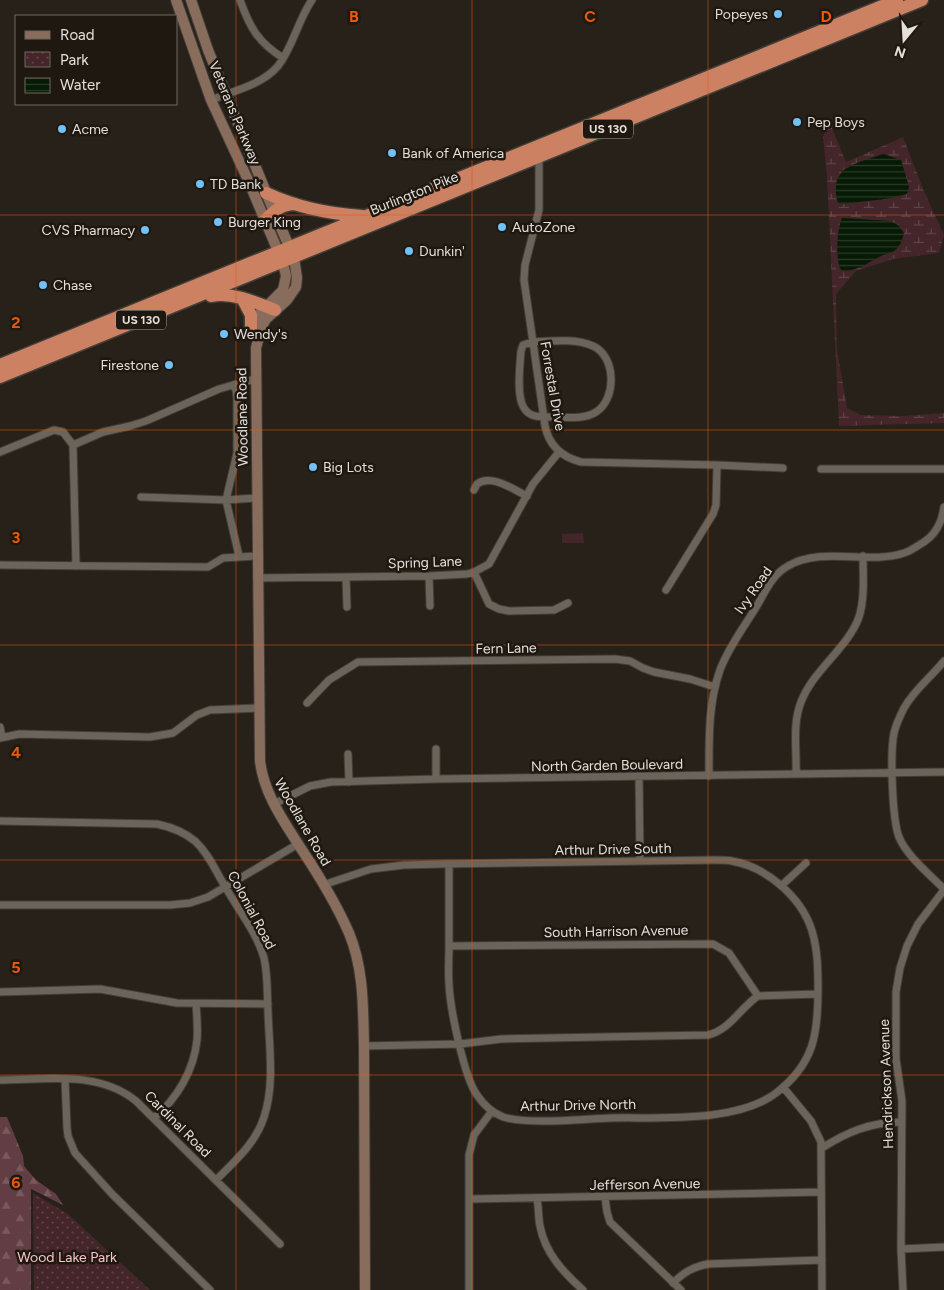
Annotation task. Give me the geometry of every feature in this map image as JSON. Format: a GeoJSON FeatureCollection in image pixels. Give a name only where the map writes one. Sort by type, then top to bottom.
{"type":"FeatureCollection","features":[{"type":"Feature","properties":{"kind":"highway","name":"Burlington Pike"},"geometry":{"type":"LineString","coordinates":[[0,377],[194,299],[367,216],[898,0]]}},
{"type":"Feature","properties":{"kind":"highway","name":"Burlington Pike"},"geometry":{"type":"LineString","coordinates":[[0,365],[539,157],[922,0]]}},
{"type":"Feature","properties":{"kind":"highway"},"geometry":{"type":"LineString","coordinates":[[266,193],[298,204],[339,214],[367,216]]}},
{"type":"Feature","properties":{"kind":"highway"},"geometry":{"type":"LineString","coordinates":[[269,216],[287,204],[298,204]]}},
{"type":"Feature","properties":{"kind":"highway"},"geometry":{"type":"LineString","coordinates":[[194,299],[226,295],[242,298],[271,308]]}},
{"type":"Feature","properties":{"kind":"highway"},"geometry":{"type":"LineString","coordinates":[[242,298],[250,315],[252,332]]}},
{"type":"Feature","properties":{"kind":"street","name":"Veterans Parkway"},"geometry":{"type":"LineString","coordinates":[[176,0],[211,100],[269,216],[286,255]]}},
{"type":"Feature","properties":{"kind":"street","name":"Veterans Parkway"},"geometry":{"type":"LineString","coordinates":[[191,0],[203,36],[266,193],[269,216]]}},
{"type":"Feature","properties":{"kind":"street"},"geometry":{"type":"LineString","coordinates":[[240,0],[247,18],[259,39],[269,49],[283,58]]}},
{"type":"Feature","properties":{"kind":"street"},"geometry":{"type":"LineString","coordinates":[[211,100],[263,78],[276,68],[283,58],[312,0]]}},
{"type":"Feature","properties":{"kind":"street","name":"Forrestal Drive"},"geometry":{"type":"LineString","coordinates":[[539,157],[539,210],[524,273],[532,342],[544,417],[549,438],[559,452],[572,459],[594,463],[783,468]]}},
{"type":"Feature","properties":{"kind":"street","name":"Woodlane Road"},"geometry":{"type":"LineString","coordinates":[[255,359],[257,337],[271,308],[283,290],[286,276],[286,255]]}},
{"type":"Feature","properties":{"kind":"street","name":"Woodlane Road"},"geometry":{"type":"LineString","coordinates":[[271,308],[256,316],[252,332],[256,379],[259,708],[262,773],[274,804],[323,884],[344,923],[357,957],[362,981],[365,1290]]}},
{"type":"Feature","properties":{"kind":"street"},"geometry":{"type":"LineString","coordinates":[[532,342],[574,342],[593,346],[606,358],[610,371],[608,396],[599,410],[582,416],[544,417],[529,414],[525,411],[521,402],[521,348],[526,343],[532,342]]}},
{"type":"Feature","properties":{"kind":"street"},"geometry":{"type":"LineString","coordinates":[[73,445],[104,432],[146,421],[218,389],[256,379]]}},
{"type":"Feature","properties":{"kind":"street"},"geometry":{"type":"LineString","coordinates":[[233,385],[237,398],[237,453],[226,500],[239,556]]}},
{"type":"Feature","properties":{"kind":"street"},"geometry":{"type":"LineString","coordinates":[[0,452],[54,430],[63,432],[73,445],[76,566]]}},
{"type":"Feature","properties":{"kind":"street","name":"Spring Lane"},"geometry":{"type":"LineString","coordinates":[[258,578],[430,576],[474,572],[489,564],[533,484],[559,452]]}},
{"type":"Feature","properties":{"kind":"street"},"geometry":{"type":"LineString","coordinates":[[666,590],[713,514],[716,505],[717,465]]}},
{"type":"Feature","properties":{"kind":"street"},"geometry":{"type":"LineString","coordinates":[[821,469],[944,469]]}},
{"type":"Feature","properties":{"kind":"street"},"geometry":{"type":"LineString","coordinates":[[474,490],[477,484],[486,480],[497,482],[527,496]]}},
{"type":"Feature","properties":{"kind":"street"},"geometry":{"type":"LineString","coordinates":[[141,497],[226,500],[257,498]]}},
{"type":"Feature","properties":{"kind":"street","name":"Ivy Road"},"geometry":{"type":"LineString","coordinates":[[709,776],[710,720],[715,687],[721,669],[734,642],[768,585],[777,574],[788,566],[808,559],[897,555],[911,550],[934,533],[941,520],[944,507]]}},
{"type":"Feature","properties":{"kind":"street"},"geometry":{"type":"LineString","coordinates":[[0,565],[208,567],[224,558],[257,556]]}},
{"type":"Feature","properties":{"kind":"street"},"geometry":{"type":"LineString","coordinates":[[796,774],[796,720],[801,702],[811,682],[856,623],[861,610],[863,596],[862,556]]}},
{"type":"Feature","properties":{"kind":"street"},"geometry":{"type":"LineString","coordinates":[[474,572],[489,604],[499,609],[509,611],[554,610],[568,603]]}},
{"type":"Feature","properties":{"kind":"street"},"geometry":{"type":"LineString","coordinates":[[430,576],[430,606]]}},
{"type":"Feature","properties":{"kind":"street"},"geometry":{"type":"LineString","coordinates":[[346,577],[347,606]]}},
{"type":"Feature","properties":{"kind":"street","name":"Fern Lane"},"geometry":{"type":"LineString","coordinates":[[307,703],[329,680],[358,662],[614,658],[630,662],[654,672],[690,679],[715,687]]}},
{"type":"Feature","properties":{"kind":"street"},"geometry":{"type":"LineString","coordinates":[[944,661],[914,694],[899,718],[894,734],[893,772],[895,816],[900,838],[913,857],[944,890]]}},
{"type":"Feature","properties":{"kind":"street"},"geometry":{"type":"LineString","coordinates":[[0,726],[1,737],[19,734],[158,736],[180,730],[197,715],[210,710],[259,708]]}},
{"type":"Feature","properties":{"kind":"street"},"geometry":{"type":"LineString","coordinates":[[436,749],[436,779]]}},
{"type":"Feature","properties":{"kind":"street"},"geometry":{"type":"LineString","coordinates":[[348,754],[349,782]]}},
{"type":"Feature","properties":{"kind":"street","name":"North Garden Boulevard"},"geometry":{"type":"LineString","coordinates":[[274,804],[310,786],[331,782],[944,772]]}},
{"type":"Feature","properties":{"kind":"street"},"geometry":{"type":"LineString","coordinates":[[639,777],[640,861]]}},
{"type":"Feature","properties":{"kind":"street","name":"Colonial Road"},"geometry":{"type":"LineString","coordinates":[[0,821],[143,823],[170,827],[182,832],[202,848],[209,857],[251,929],[263,956],[268,1004],[269,1090],[264,1118],[247,1148],[216,1180]]}},
{"type":"Feature","properties":{"kind":"street"},"geometry":{"type":"LineString","coordinates":[[0,905],[180,905],[199,901],[226,888],[298,844]]}},
{"type":"Feature","properties":{"kind":"street","name":"Arthur Drive South"},"geometry":{"type":"LineString","coordinates":[[323,884],[371,869],[404,865],[732,861],[763,873],[781,886],[803,910],[812,931],[818,963],[818,994]]}},
{"type":"Feature","properties":{"kind":"street"},"geometry":{"type":"LineString","coordinates":[[781,886],[806,863]]}},
{"type":"Feature","properties":{"kind":"street"},"geometry":{"type":"LineString","coordinates":[[449,864],[449,992],[460,1044],[473,1089],[484,1105],[492,1111],[478,1129],[472,1141],[468,1162],[470,1199],[469,1290]]}},
{"type":"Feature","properties":{"kind":"street","name":"Hendrickson Avenue"},"geometry":{"type":"LineString","coordinates":[[903,1290],[902,1101],[896,1059],[896,992],[900,968],[907,946],[918,924],[944,890]]}},
{"type":"Feature","properties":{"kind":"street","name":"South Harrison Avenue"},"geometry":{"type":"LineString","coordinates":[[449,946],[712,944],[729,953],[758,996]]}},
{"type":"Feature","properties":{"kind":"street"},"geometry":{"type":"LineString","coordinates":[[0,992],[100,989],[170,1002],[268,1004]]}},
{"type":"Feature","properties":{"kind":"street"},"geometry":{"type":"LineString","coordinates":[[364,1046],[460,1044],[501,1039],[708,1035],[727,1025],[758,996],[818,994]]}},
{"type":"Feature","properties":{"kind":"street","name":"Arthur Drive North"},"geometry":{"type":"LineString","coordinates":[[492,1111],[503,1117],[539,1120],[709,1115],[747,1108],[767,1099],[783,1086],[803,1063],[813,1044],[818,1022],[818,994]]}},
{"type":"Feature","properties":{"kind":"street"},"geometry":{"type":"LineString","coordinates":[[154,1118],[174,1096],[189,1070],[196,1047],[196,1004]]}},
{"type":"Feature","properties":{"kind":"street"},"geometry":{"type":"LineString","coordinates":[[65,1079],[68,1136],[75,1153],[112,1194],[210,1290]]}},
{"type":"Feature","properties":{"kind":"street","name":"Cardinal Road"},"geometry":{"type":"LineString","coordinates":[[0,1080],[65,1079],[93,1081],[116,1088],[130,1096],[280,1244]]}},
{"type":"Feature","properties":{"kind":"street"},"geometry":{"type":"LineString","coordinates":[[783,1086],[814,1126],[822,1148],[822,1290]]}},
{"type":"Feature","properties":{"kind":"street"},"geometry":{"type":"LineString","coordinates":[[822,1148],[836,1138],[868,1126],[884,1122],[902,1122]]}},
{"type":"Feature","properties":{"kind":"street","name":"Jefferson Avenue"},"geometry":{"type":"LineString","coordinates":[[470,1199],[821,1192]]}},
{"type":"Feature","properties":{"kind":"street"},"geometry":{"type":"LineString","coordinates":[[606,1197],[606,1212],[610,1222],[681,1290]]}},
{"type":"Feature","properties":{"kind":"street"},"geometry":{"type":"LineString","coordinates":[[537,1198],[540,1228],[547,1249],[566,1274],[583,1290]]}},
{"type":"Feature","properties":{"kind":"street"},"geometry":{"type":"LineString","coordinates":[[902,1248],[944,1247]]}},
{"type":"Feature","properties":{"kind":"street"},"geometry":{"type":"LineString","coordinates":[[673,1283],[684,1272],[701,1265],[822,1260]]}},
{"type":"Feature","properties":{"kind":"green space"},"geometry":{"type":"Polygon","coordinates":[[[829,121],[846,162],[903,137],[923,189],[944,235],[939,253],[893,259],[856,271],[836,294],[837,349],[847,408],[861,415],[902,416],[944,413],[944,423],[839,426],[827,177],[823,137],[829,121]],[[883,154],[843,170],[837,180],[842,204],[885,199],[909,187],[901,160],[883,154]],[[842,218],[860,268],[894,251],[890,221],[842,218]]]}},
{"type":"Feature","properties":{"kind":"green space"},"geometry":{"type":"Polygon","coordinates":[[[583,533],[584,543],[562,543],[562,534],[583,533]]]}},
{"type":"Feature","properties":{"kind":"green space"},"geometry":{"type":"Polygon","coordinates":[[[0,1117],[7,1117],[23,1156],[24,1166],[36,1180],[56,1194],[63,1205],[31,1189],[31,1290],[0,1290],[0,1117]]]}},
{"type":"Feature","properties":{"kind":"green space","name":"Wood Lake Park"},"geometry":{"type":"Polygon","coordinates":[[[33,1193],[68,1214],[150,1290],[34,1290],[33,1193]]]}},
{"type":"Feature","properties":{"kind":"water"},"geometry":{"type":"Polygon","coordinates":[[[883,154],[901,160],[909,187],[907,194],[885,199],[839,204],[836,188],[837,180],[841,174],[853,165],[883,154]]]}},
{"type":"Feature","properties":{"kind":"water"},"geometry":{"type":"Polygon","coordinates":[[[842,218],[890,221],[898,225],[904,233],[902,241],[894,251],[853,270],[841,270],[837,244],[842,218]]]}},
{"type":"Feature","properties":{"kind":"place","name":"Popeyes"},"geometry":{"type":"Point","coordinates":[778,14]}},
{"type":"Feature","properties":{"kind":"place","name":"Pep Boys"},"geometry":{"type":"Point","coordinates":[797,122]}},
{"type":"Feature","properties":{"kind":"place","name":"Acme"},"geometry":{"type":"Point","coordinates":[62,129]}},
{"type":"Feature","properties":{"kind":"place","name":"Bank of America"},"geometry":{"type":"Point","coordinates":[392,153]}},
{"type":"Feature","properties":{"kind":"place","name":"TD Bank"},"geometry":{"type":"Point","coordinates":[200,184]}},
{"type":"Feature","properties":{"kind":"place","name":"Burger King"},"geometry":{"type":"Point","coordinates":[218,222]}},
{"type":"Feature","properties":{"kind":"place","name":"AutoZone"},"geometry":{"type":"Point","coordinates":[502,227]}},
{"type":"Feature","properties":{"kind":"place","name":"CVS Pharmacy"},"geometry":{"type":"Point","coordinates":[145,230]}},
{"type":"Feature","properties":{"kind":"place","name":"Dunkin'"},"geometry":{"type":"Point","coordinates":[409,251]}},
{"type":"Feature","properties":{"kind":"place","name":"Chase"},"geometry":{"type":"Point","coordinates":[43,285]}},
{"type":"Feature","properties":{"kind":"place","name":"Wendy's"},"geometry":{"type":"Point","coordinates":[224,334]}},
{"type":"Feature","properties":{"kind":"place","name":"Firestone"},"geometry":{"type":"Point","coordinates":[169,365]}},
{"type":"Feature","properties":{"kind":"place","name":"Big Lots"},"geometry":{"type":"Point","coordinates":[313,467]}}]}
